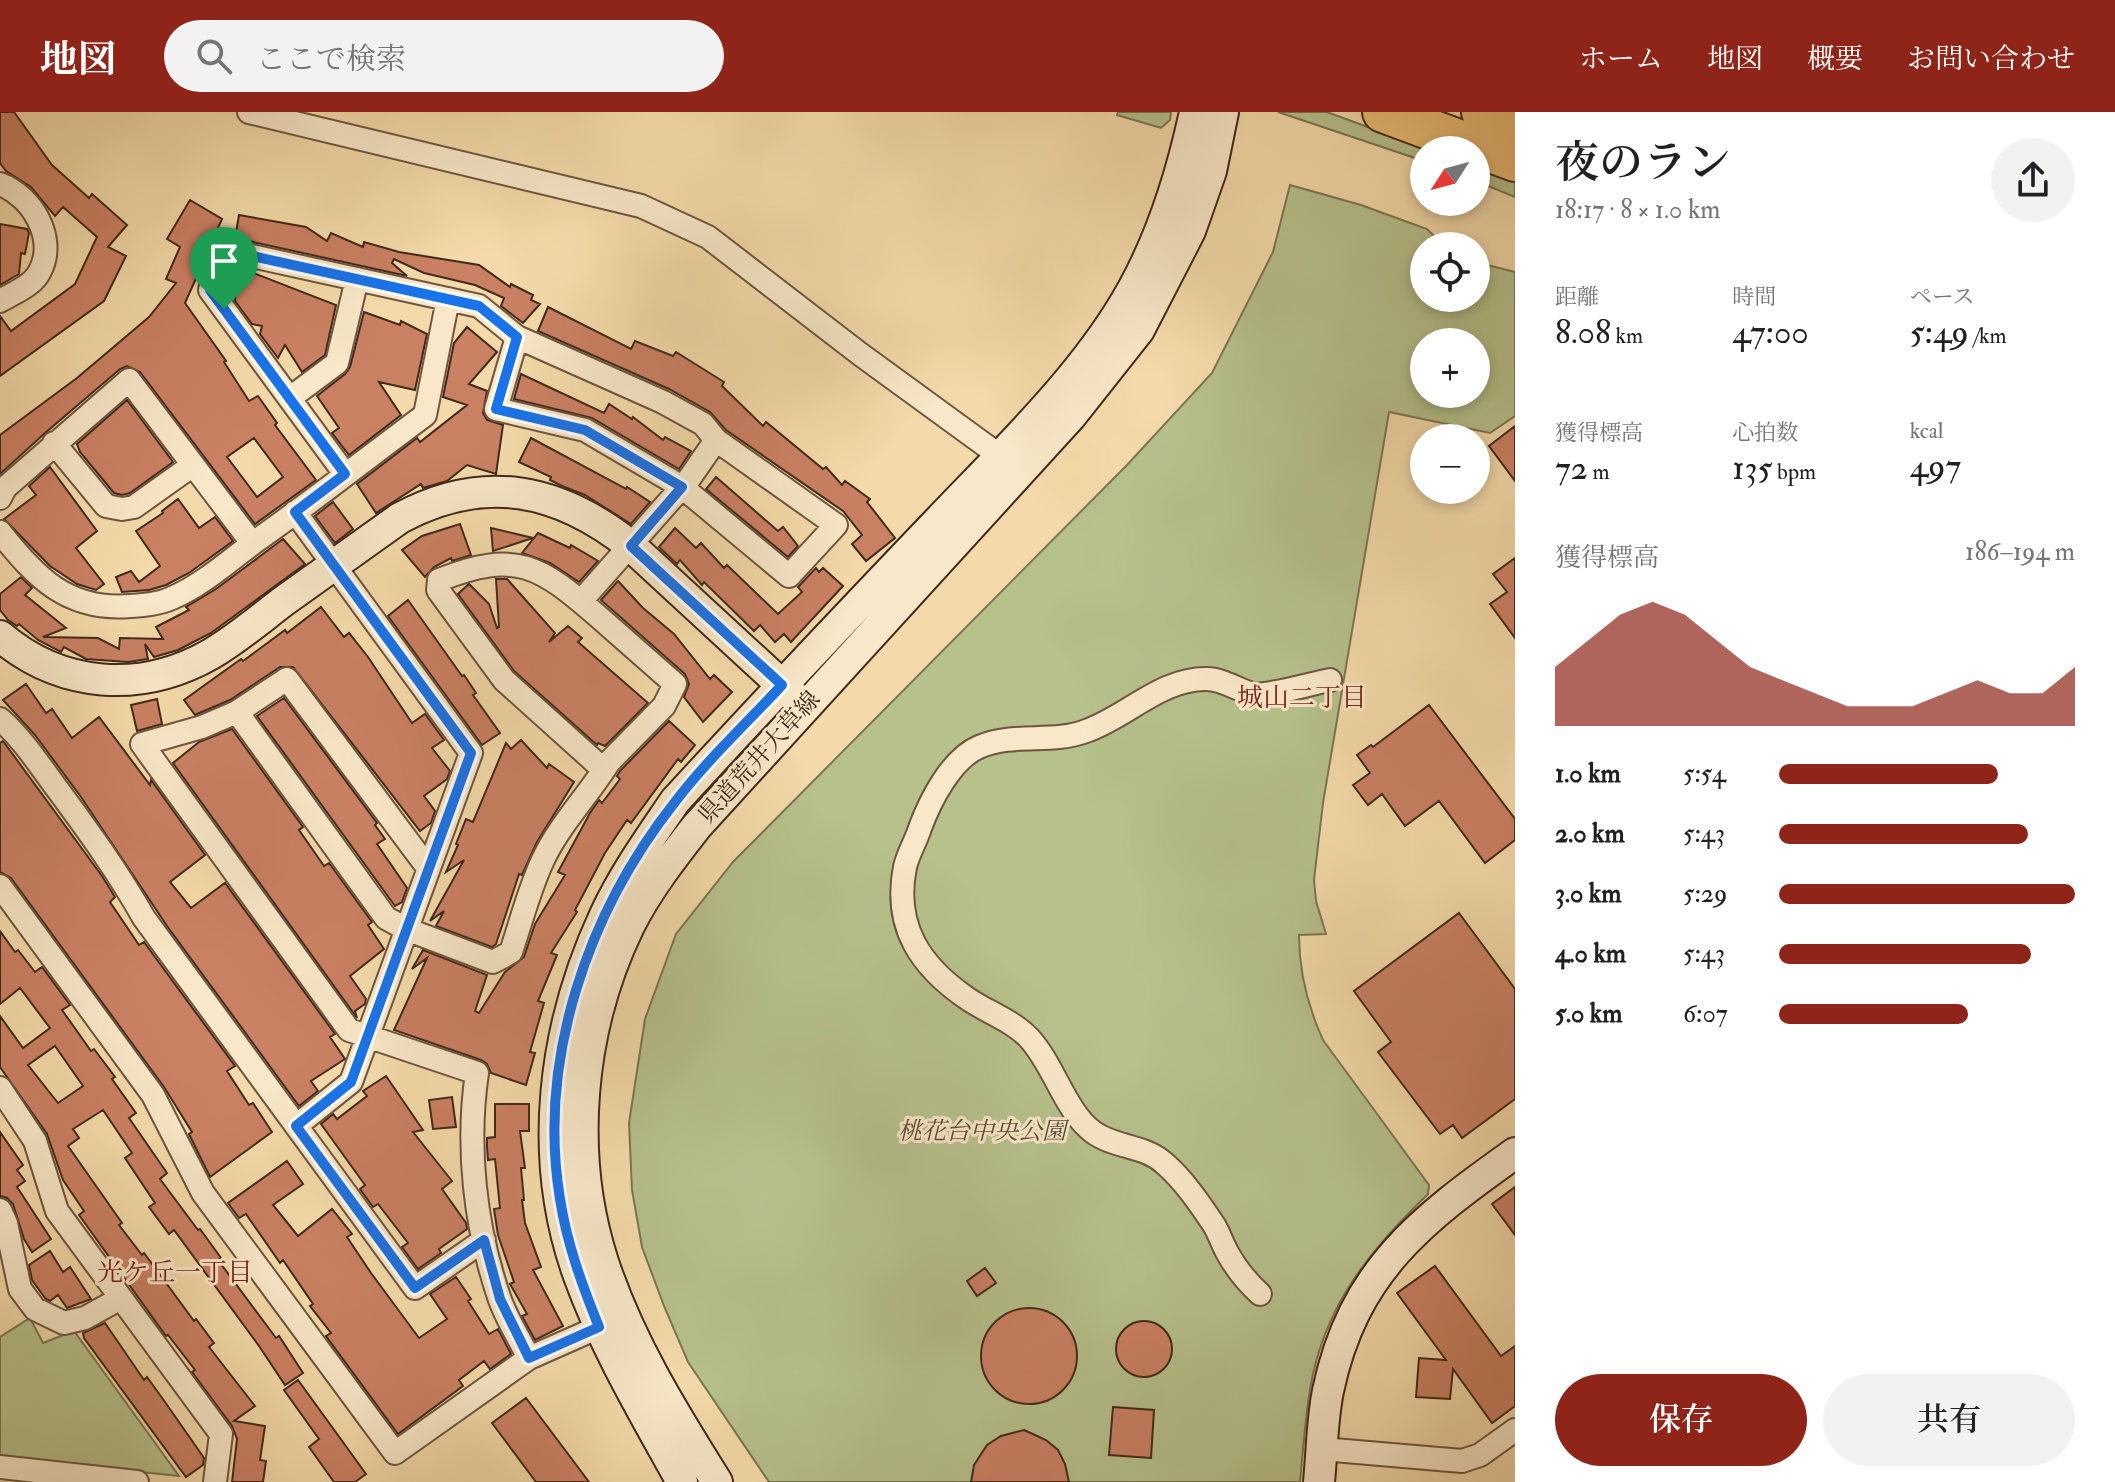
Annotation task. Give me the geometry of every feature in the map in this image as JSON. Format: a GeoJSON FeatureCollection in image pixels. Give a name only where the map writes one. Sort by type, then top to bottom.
{"type":"FeatureCollection","features":[{"type":"Feature","properties":{"kind":"highway"},"geometry":{"type":"LineString","coordinates":[[1383,112],[1515,161]]}},
{"type":"Feature","properties":{"kind":"highway"},"geometry":{"type":"LineString","coordinates":[[1482,112],[1515,124]]}},
{"type":"Feature","properties":{"kind":"main road","name":"県道荒井大草線"},"geometry":{"type":"LineString","coordinates":[[682,1482],[599,1327],[567,1235],[554,1151],[554,1104],[561,1052],[586,959],[638,854],[675,801],[1053,399],[1118,315],[1144,266],[1165,216],[1184,164],[1195,112]]}},
{"type":"Feature","properties":{"kind":"main road","name":"県道荒井大草線"},"geometry":{"type":"LineString","coordinates":[[717,1482],[648,1368],[622,1313],[603,1264],[586,1192],[582,1146],[583,1100],[589,1055],[611,968],[630,925],[661,873],[697,826],[804,705],[1071,416],[1139,330],[1190,231],[1211,171],[1223,112]]}},
{"type":"Feature","properties":{"kind":"main road"},"geometry":{"type":"LineString","coordinates":[[0,636],[41,665],[70,675],[97,680],[144,679],[165,674],[212,653],[400,518],[423,506],[456,495],[491,491],[526,494],[548,499],[602,524],[631,546],[804,705]]}},
{"type":"Feature","properties":{"kind":"main road"},"geometry":{"type":"LineString","coordinates":[[1319,1482],[1327,1394],[1333,1369],[1352,1315],[1366,1289],[1384,1264],[1428,1219],[1515,1153]]}},
{"type":"Feature","properties":{"kind":"street"},"geometry":{"type":"LineString","coordinates":[[249,112],[641,206],[708,237],[860,354],[1000,456]]}},
{"type":"Feature","properties":{"kind":"street"},"geometry":{"type":"LineString","coordinates":[[0,184],[23,198],[37,215],[45,239],[45,258],[30,284],[0,301]]}},
{"type":"Feature","properties":{"kind":"street"},"geometry":{"type":"LineString","coordinates":[[345,474],[210,290],[220,249],[479,306],[517,337],[663,402],[703,424],[716,440],[836,525],[789,576],[682,487],[585,430],[496,409],[517,337]]}},
{"type":"Feature","properties":{"kind":"street"},"geometry":{"type":"LineString","coordinates":[[290,398],[337,363],[357,279]]}},
{"type":"Feature","properties":{"kind":"street"},"geometry":{"type":"LineString","coordinates":[[0,532],[24,562],[55,590],[89,605],[147,605],[173,598],[425,415],[448,299]]}},
{"type":"Feature","properties":{"kind":"street"},"geometry":{"type":"LineString","coordinates":[[0,498],[5,488],[54,443],[129,380],[252,543]]}},
{"type":"Feature","properties":{"kind":"street"},"geometry":{"type":"LineString","coordinates":[[581,601],[682,487],[716,440]]}},
{"type":"Feature","properties":{"kind":"street"},"geometry":{"type":"LineString","coordinates":[[54,443],[106,506],[122,509],[134,507],[193,465]]}},
{"type":"Feature","properties":{"kind":"street"},"geometry":{"type":"LineString","coordinates":[[295,512],[471,753],[351,1082],[296,1126]]}},
{"type":"Feature","properties":{"kind":"street"},"geometry":{"type":"LineString","coordinates":[[237,712],[386,918],[406,929],[493,962],[511,952],[542,862],[604,770],[664,706],[675,684],[565,587],[534,569],[514,565],[470,567],[439,580],[438,590],[504,680],[604,770]]}},
{"type":"Feature","properties":{"kind":"street"},"geometry":{"type":"LineString","coordinates":[[428,868],[287,679],[237,712],[202,727],[142,744],[349,1030],[477,1073],[472,1136],[477,1205],[500,1299],[529,1358]]}},
{"type":"Feature","properties":{"kind":"street"},"geometry":{"type":"LineString","coordinates":[[1260,1294],[1249,1284],[1228,1253],[1215,1227],[1164,1163],[1143,1149],[1111,1142],[1092,1131],[1078,1117],[1043,1055],[1026,1035],[967,999],[931,970],[908,933],[902,899],[905,864],[939,785],[977,747],[1000,741],[1085,732],[1150,695],[1194,681],[1209,679],[1256,695],[1330,680]]}},
{"type":"Feature","properties":{"kind":"street"},"geometry":{"type":"LineString","coordinates":[[0,719],[30,753],[117,871],[144,918],[415,1288],[484,1240]]}},
{"type":"Feature","properties":{"kind":"street"},"geometry":{"type":"LineString","coordinates":[[0,886],[153,1095],[203,1193],[395,1453],[529,1358],[599,1327]]}},
{"type":"Feature","properties":{"kind":"street"},"geometry":{"type":"LineString","coordinates":[[0,1088],[7,1112],[35,1141],[57,1211],[221,1434],[215,1482]]}},
{"type":"Feature","properties":{"kind":"street"},"geometry":{"type":"LineString","coordinates":[[0,1210],[6,1223],[20,1289],[35,1309],[64,1323],[85,1318],[121,1298]]}},
{"type":"Feature","properties":{"kind":"street"},"geometry":{"type":"LineString","coordinates":[[1322,1449],[1462,1461],[1480,1455],[1515,1430]]}},
{"type":"Feature","properties":{"kind":"street"},"geometry":{"type":"LineString","coordinates":[[0,1467],[137,1482]]}},
{"type":"Feature","properties":{"kind":"green space"},"geometry":{"type":"Polygon","coordinates":[[[1118,112],[1171,112],[1170,120],[1161,128],[1117,115],[1118,112]]]}},
{"type":"Feature","properties":{"kind":"green space"},"geometry":{"type":"Polygon","coordinates":[[[1278,112],[1327,112],[1410,143],[1410,156],[1278,112]]]}},
{"type":"Feature","properties":{"kind":"green space"},"geometry":{"type":"Polygon","coordinates":[[[1490,172],[1515,181],[1515,197],[1490,187],[1490,172]]]}},
{"type":"Feature","properties":{"kind":"green space","name":"桃花台中央公園"},"geometry":{"type":"Polygon","coordinates":[[[1290,185],[1361,205],[1430,232],[1410,232],[1410,312],[1490,312],[1490,266],[1515,272],[1515,416],[1490,433],[1490,424],[1447,424],[1389,412],[1323,803],[1314,880],[1316,901],[1326,934],[1299,935],[1305,989],[1323,1040],[1429,1185],[1428,1194],[1387,1237],[1352,1282],[1326,1332],[1310,1390],[1300,1482],[769,1482],[688,1362],[642,1247],[632,1190],[629,1123],[645,1019],[676,934],[733,862],[1127,465],[1212,373],[1273,252],[1290,185]]]}},
{"type":"Feature","properties":{"kind":"green space"},"geometry":{"type":"Polygon","coordinates":[[[30,1318],[43,1343],[74,1331],[179,1476],[0,1457],[0,1337],[30,1318]]]}},
{"type":"Feature","properties":{"kind":"building"},"geometry":{"type":"Polygon","coordinates":[[[0,112],[14,112],[52,165],[89,198],[92,194],[127,225],[108,247],[126,256],[104,301],[0,376],[0,316],[11,331],[75,284],[97,237],[63,207],[55,216],[31,187],[6,171],[0,163],[0,112]]]}},
{"type":"Feature","properties":{"kind":"building"},"geometry":{"type":"Polygon","coordinates":[[[190,200],[222,219],[207,245],[202,265],[185,303],[226,361],[249,401],[258,396],[277,423],[275,425],[316,480],[255,524],[140,372],[127,366],[0,474],[0,435],[77,378],[149,317],[176,283],[166,279],[180,247],[167,239],[190,200]],[[254,438],[227,457],[257,497],[283,477],[254,438]]]}},
{"type":"Feature","properties":{"kind":"building"},"geometry":{"type":"Polygon","coordinates":[[[239,215],[306,227],[327,241],[331,233],[363,247],[364,242],[399,252],[479,265],[510,287],[511,284],[533,295],[531,300],[540,304],[523,323],[501,306],[504,298],[475,285],[424,273],[394,259],[392,263],[407,276],[235,238],[239,215]]]}},
{"type":"Feature","properties":{"kind":"building"},"geometry":{"type":"Polygon","coordinates":[[[0,224],[27,229],[29,233],[25,254],[21,253],[19,274],[0,285],[0,224]]]}},
{"type":"Feature","properties":{"kind":"building"},"geometry":{"type":"Polygon","coordinates":[[[238,267],[336,305],[325,355],[302,372],[285,345],[278,358],[260,334],[262,326],[252,324],[235,301],[238,267]]]}},
{"type":"Feature","properties":{"kind":"building"},"geometry":{"type":"Polygon","coordinates":[[[548,307],[631,349],[635,341],[673,356],[676,352],[724,382],[722,386],[763,426],[766,422],[823,469],[826,467],[842,485],[845,481],[870,499],[867,502],[895,538],[866,561],[852,544],[862,535],[843,511],[726,430],[710,412],[669,389],[538,331],[548,307]]]}},
{"type":"Feature","properties":{"kind":"building"},"geometry":{"type":"Polygon","coordinates":[[[364,312],[400,325],[401,321],[427,334],[415,390],[379,382],[401,415],[349,455],[332,433],[339,428],[317,396],[350,367],[364,312]]]}},
{"type":"Feature","properties":{"kind":"building"},"geometry":{"type":"Polygon","coordinates":[[[467,327],[497,352],[469,384],[487,391],[483,413],[487,420],[503,425],[496,474],[467,465],[447,481],[423,488],[421,484],[376,513],[357,484],[417,438],[420,442],[467,405],[443,397],[454,343],[467,327]]]}},
{"type":"Feature","properties":{"kind":"building"},"geometry":{"type":"Polygon","coordinates":[[[521,374],[604,413],[609,404],[633,417],[663,440],[665,437],[691,451],[679,469],[592,418],[514,399],[521,374]]]}},
{"type":"Feature","properties":{"kind":"building"},"geometry":{"type":"Polygon","coordinates":[[[127,400],[173,462],[130,493],[122,495],[114,493],[80,452],[77,444],[127,400]]]}},
{"type":"Feature","properties":{"kind":"building"},"geometry":{"type":"Polygon","coordinates":[[[1515,426],[1515,481],[1490,447],[1515,426]]]}},
{"type":"Feature","properties":{"kind":"building"},"geometry":{"type":"Polygon","coordinates":[[[531,438],[650,502],[631,524],[585,495],[519,462],[531,438]]]}},
{"type":"Feature","properties":{"kind":"building"},"geometry":{"type":"Polygon","coordinates":[[[50,467],[97,531],[76,548],[104,584],[96,590],[77,584],[50,566],[4,519],[36,495],[29,486],[50,467]]]}},
{"type":"Feature","properties":{"kind":"building"},"geometry":{"type":"Polygon","coordinates":[[[716,477],[778,531],[783,527],[798,546],[788,557],[706,489],[716,477]]]}},
{"type":"Feature","properties":{"kind":"building"},"geometry":{"type":"Polygon","coordinates":[[[178,499],[199,528],[215,517],[233,541],[189,573],[166,585],[122,592],[116,577],[131,571],[139,582],[160,566],[136,531],[178,499]]]}},
{"type":"Feature","properties":{"kind":"building"},"geometry":{"type":"Polygon","coordinates":[[[333,502],[353,529],[335,543],[315,516],[333,502]]]}},
{"type":"Feature","properties":{"kind":"building"},"geometry":{"type":"Polygon","coordinates":[[[460,524],[471,555],[452,561],[451,558],[434,567],[425,577],[402,550],[422,536],[460,524]]]}},
{"type":"Feature","properties":{"kind":"building"},"geometry":{"type":"Polygon","coordinates":[[[491,528],[533,538],[493,551],[491,528]]]}},
{"type":"Feature","properties":{"kind":"building"},"geometry":{"type":"Polygon","coordinates":[[[675,528],[696,548],[701,543],[724,568],[727,565],[778,614],[802,592],[798,587],[816,568],[819,572],[823,568],[843,586],[791,642],[784,634],[775,642],[760,625],[754,631],[704,582],[702,585],[680,560],[677,564],[659,547],[675,528]]]}},
{"type":"Feature","properties":{"kind":"building"},"geometry":{"type":"Polygon","coordinates":[[[538,533],[570,548],[571,545],[598,561],[579,582],[550,563],[522,553],[538,533]]]}},
{"type":"Feature","properties":{"kind":"building"},"geometry":{"type":"Polygon","coordinates":[[[283,539],[305,564],[211,633],[178,650],[154,657],[145,644],[148,659],[128,662],[86,659],[64,647],[61,652],[8,620],[0,610],[0,594],[21,577],[32,588],[25,595],[66,628],[43,637],[98,638],[119,649],[120,638],[163,639],[156,627],[189,610],[186,607],[216,589],[283,539]]]}},
{"type":"Feature","properties":{"kind":"building"},"geometry":{"type":"Polygon","coordinates":[[[1515,558],[1515,638],[1490,604],[1507,592],[1493,574],[1515,558]]]}},
{"type":"Feature","properties":{"kind":"building"},"geometry":{"type":"Polygon","coordinates":[[[496,579],[507,579],[555,633],[549,642],[568,626],[582,638],[578,642],[648,703],[605,746],[597,745],[514,671],[458,594],[469,584],[489,604],[497,628],[496,579]]]}},
{"type":"Feature","properties":{"kind":"building"},"geometry":{"type":"Polygon","coordinates":[[[618,581],[643,608],[674,634],[710,679],[714,675],[732,692],[703,722],[684,697],[689,684],[685,674],[601,600],[618,581]]]}},
{"type":"Feature","properties":{"kind":"building"},"geometry":{"type":"Polygon","coordinates":[[[408,600],[464,675],[476,693],[473,695],[500,733],[482,745],[388,616],[408,600]]]}},
{"type":"Feature","properties":{"kind":"building"},"geometry":{"type":"Polygon","coordinates":[[[321,607],[344,637],[349,633],[368,657],[412,723],[425,714],[444,740],[432,748],[450,771],[447,779],[424,796],[435,811],[431,823],[420,831],[293,667],[280,667],[230,700],[195,715],[184,700],[285,630],[287,633],[321,607]]]}},
{"type":"Feature","properties":{"kind":"building"},"geometry":{"type":"Polygon","coordinates":[[[26,684],[46,713],[52,709],[72,738],[99,717],[150,785],[151,780],[205,855],[170,882],[191,908],[225,883],[335,1034],[330,1037],[345,1059],[311,1081],[318,1091],[299,1106],[167,926],[81,797],[35,735],[3,700],[26,684]]]}},
{"type":"Feature","properties":{"kind":"building"},"geometry":{"type":"Polygon","coordinates":[[[284,698],[377,823],[375,825],[385,839],[377,844],[407,888],[402,902],[395,906],[257,716],[284,698]]]}},
{"type":"Feature","properties":{"kind":"building"},"geometry":{"type":"Polygon","coordinates":[[[157,699],[162,724],[137,731],[131,705],[157,699]]]}},
{"type":"Feature","properties":{"kind":"building"},"geometry":{"type":"Polygon","coordinates":[[[1429,705],[1515,819],[1515,840],[1485,863],[1439,801],[1405,826],[1382,794],[1368,805],[1353,785],[1370,773],[1357,755],[1371,745],[1373,747],[1429,705]]]}},
{"type":"Feature","properties":{"kind":"building"},"geometry":{"type":"Polygon","coordinates":[[[669,721],[695,745],[681,762],[678,759],[631,823],[627,820],[605,853],[575,910],[577,912],[551,953],[557,955],[538,1001],[544,1003],[530,1052],[535,1053],[526,1085],[491,1073],[481,1060],[394,1030],[427,958],[412,969],[423,950],[487,975],[475,1011],[479,1013],[505,972],[524,957],[535,924],[565,875],[558,872],[590,813],[620,779],[617,776],[620,771],[669,721]]]}},
{"type":"Feature","properties":{"kind":"building"},"geometry":{"type":"Polygon","coordinates":[[[232,729],[303,827],[299,830],[324,866],[329,863],[372,922],[368,925],[384,949],[350,976],[366,999],[365,1004],[355,1011],[357,1018],[173,763],[199,742],[232,729]]]}},
{"type":"Feature","properties":{"kind":"building"},"geometry":{"type":"Polygon","coordinates":[[[521,740],[547,768],[549,764],[574,782],[537,842],[522,875],[519,874],[496,944],[492,947],[436,926],[444,911],[430,921],[464,860],[446,872],[466,819],[473,822],[506,743],[511,749],[521,740]]]}},
{"type":"Feature","properties":{"kind":"building"},"geometry":{"type":"Polygon","coordinates":[[[3,741],[102,876],[115,897],[110,902],[139,945],[144,942],[235,1066],[227,1071],[249,1105],[253,1103],[272,1132],[210,1177],[189,1134],[192,1132],[164,1087],[11,878],[0,872],[0,743],[3,741]]]}},
{"type":"Feature","properties":{"kind":"building"},"geometry":{"type":"Polygon","coordinates":[[[1459,913],[1515,989],[1515,1099],[1462,1138],[1453,1125],[1440,1134],[1378,1052],[1391,1042],[1354,991],[1459,913]]]}},
{"type":"Feature","properties":{"kind":"building"},"geometry":{"type":"Polygon","coordinates":[[[0,931],[35,972],[42,967],[70,1005],[62,1010],[91,1051],[94,1049],[115,1077],[112,1079],[136,1113],[129,1118],[167,1173],[160,1179],[200,1229],[221,1258],[218,1260],[276,1338],[279,1336],[303,1373],[285,1385],[174,1230],[169,1234],[149,1207],[155,1203],[125,1158],[132,1153],[103,1110],[73,1129],[79,1138],[68,1146],[122,1223],[119,1225],[142,1255],[144,1253],[194,1321],[196,1319],[214,1343],[209,1347],[255,1406],[234,1421],[265,1426],[260,1460],[266,1461],[263,1482],[232,1482],[237,1439],[232,1426],[192,1372],[195,1370],[166,1336],[79,1215],[84,1211],[63,1180],[47,1134],[0,1067],[0,1016],[23,1048],[50,1028],[20,988],[0,1004],[0,931]],[[55,1046],[28,1065],[58,1103],[83,1086],[55,1046]]]}},
{"type":"Feature","properties":{"kind":"building"},"geometry":{"type":"Polygon","coordinates":[[[386,1076],[423,1130],[413,1132],[452,1181],[442,1189],[467,1229],[418,1269],[402,1247],[408,1243],[378,1204],[373,1207],[360,1189],[365,1185],[321,1124],[333,1114],[337,1119],[367,1096],[363,1091],[386,1076]]]}},
{"type":"Feature","properties":{"kind":"building"},"geometry":{"type":"Polygon","coordinates":[[[452,1097],[456,1127],[433,1129],[429,1100],[452,1097]]]}},
{"type":"Feature","properties":{"kind":"building"},"geometry":{"type":"Polygon","coordinates":[[[495,1104],[529,1104],[529,1131],[520,1131],[525,1168],[521,1168],[525,1223],[541,1267],[533,1270],[563,1326],[535,1340],[522,1316],[527,1314],[510,1284],[514,1282],[498,1235],[494,1209],[500,1208],[495,1159],[488,1160],[487,1147],[487,1138],[495,1137],[495,1104]]]}},
{"type":"Feature","properties":{"kind":"building"},"geometry":{"type":"Polygon","coordinates":[[[0,1132],[23,1165],[17,1170],[25,1181],[17,1187],[51,1239],[32,1252],[24,1239],[13,1204],[0,1196],[0,1132]]]}},
{"type":"Feature","properties":{"kind":"building"},"geometry":{"type":"Polygon","coordinates":[[[287,1161],[303,1184],[273,1205],[298,1236],[332,1209],[352,1234],[347,1237],[371,1273],[419,1338],[447,1319],[430,1294],[456,1277],[489,1334],[498,1329],[511,1354],[490,1369],[484,1361],[459,1380],[463,1386],[398,1434],[326,1336],[331,1333],[310,1306],[313,1304],[283,1260],[280,1263],[246,1214],[239,1218],[228,1203],[287,1161]]]}},
{"type":"Feature","properties":{"kind":"building"},"geometry":{"type":"Polygon","coordinates":[[[1515,1187],[1515,1235],[1492,1204],[1515,1187]]]}},
{"type":"Feature","properties":{"kind":"building"},"geometry":{"type":"Polygon","coordinates":[[[50,1251],[63,1272],[70,1267],[91,1299],[67,1308],[58,1295],[50,1301],[45,1298],[32,1280],[29,1265],[50,1251]]]}},
{"type":"Feature","properties":{"kind":"building"},"geometry":{"type":"Polygon","coordinates":[[[1435,1266],[1501,1356],[1515,1346],[1515,1406],[1492,1423],[1453,1369],[1450,1399],[1416,1397],[1419,1358],[1446,1360],[1397,1293],[1435,1266]]]}},
{"type":"Feature","properties":{"kind":"building"},"geometry":{"type":"Polygon","coordinates":[[[985,1268],[996,1283],[977,1296],[967,1281],[985,1268]]]}},
{"type":"Feature","properties":{"kind":"building"},"geometry":{"type":"Polygon","coordinates":[[[1029,1308],[1047,1312],[1063,1322],[1073,1338],[1077,1356],[1073,1374],[1063,1390],[1047,1400],[1029,1404],[1011,1400],[995,1390],[985,1374],[981,1356],[985,1338],[995,1322],[1011,1312],[1029,1308]]]}},
{"type":"Feature","properties":{"kind":"building"},"geometry":{"type":"Polygon","coordinates":[[[1144,1321],[1164,1329],[1172,1349],[1164,1369],[1144,1377],[1124,1369],[1116,1349],[1124,1329],[1144,1321]]]}},
{"type":"Feature","properties":{"kind":"building"},"geometry":{"type":"Polygon","coordinates":[[[105,1323],[204,1458],[203,1465],[186,1477],[84,1338],[83,1333],[105,1323]]]}},
{"type":"Feature","properties":{"kind":"building"},"geometry":{"type":"Polygon","coordinates":[[[298,1380],[366,1474],[355,1482],[334,1482],[309,1447],[319,1439],[284,1390],[298,1380]]]}},
{"type":"Feature","properties":{"kind":"building"},"geometry":{"type":"Polygon","coordinates":[[[526,1398],[589,1482],[536,1482],[492,1423],[526,1398]]]}},
{"type":"Feature","properties":{"kind":"building"},"geometry":{"type":"Polygon","coordinates":[[[1113,1407],[1154,1410],[1151,1458],[1109,1455],[1113,1407]]]}},
{"type":"Feature","properties":{"kind":"building"},"geometry":{"type":"Polygon","coordinates":[[[1024,1430],[1046,1440],[1058,1450],[1069,1482],[971,1482],[974,1465],[987,1445],[1001,1436],[1024,1430]]]}},
{"type":"Feature","properties":{"kind":"district","name":"城山二丁目"},"geometry":{"type":"Point","coordinates":[1302,697]}},
{"type":"Feature","properties":{"kind":"district","name":"光ケ丘一丁目"},"geometry":{"type":"Point","coordinates":[175,1272]}},
{"type":"Feature","properties":{"kind":"route"},"geometry":{"type":"LineString","coordinates":[[220,249],[479,306],[517,337],[496,409],[585,430],[682,487],[631,546],[782,685],[675,801],[638,854],[606,912],[586,959],[561,1052],[554,1104],[554,1151],[567,1235],[599,1327],[529,1358],[500,1299],[484,1240],[415,1288],[296,1126],[351,1082],[471,753],[295,512],[345,474],[224,309],[210,290],[220,249]]}}]}
